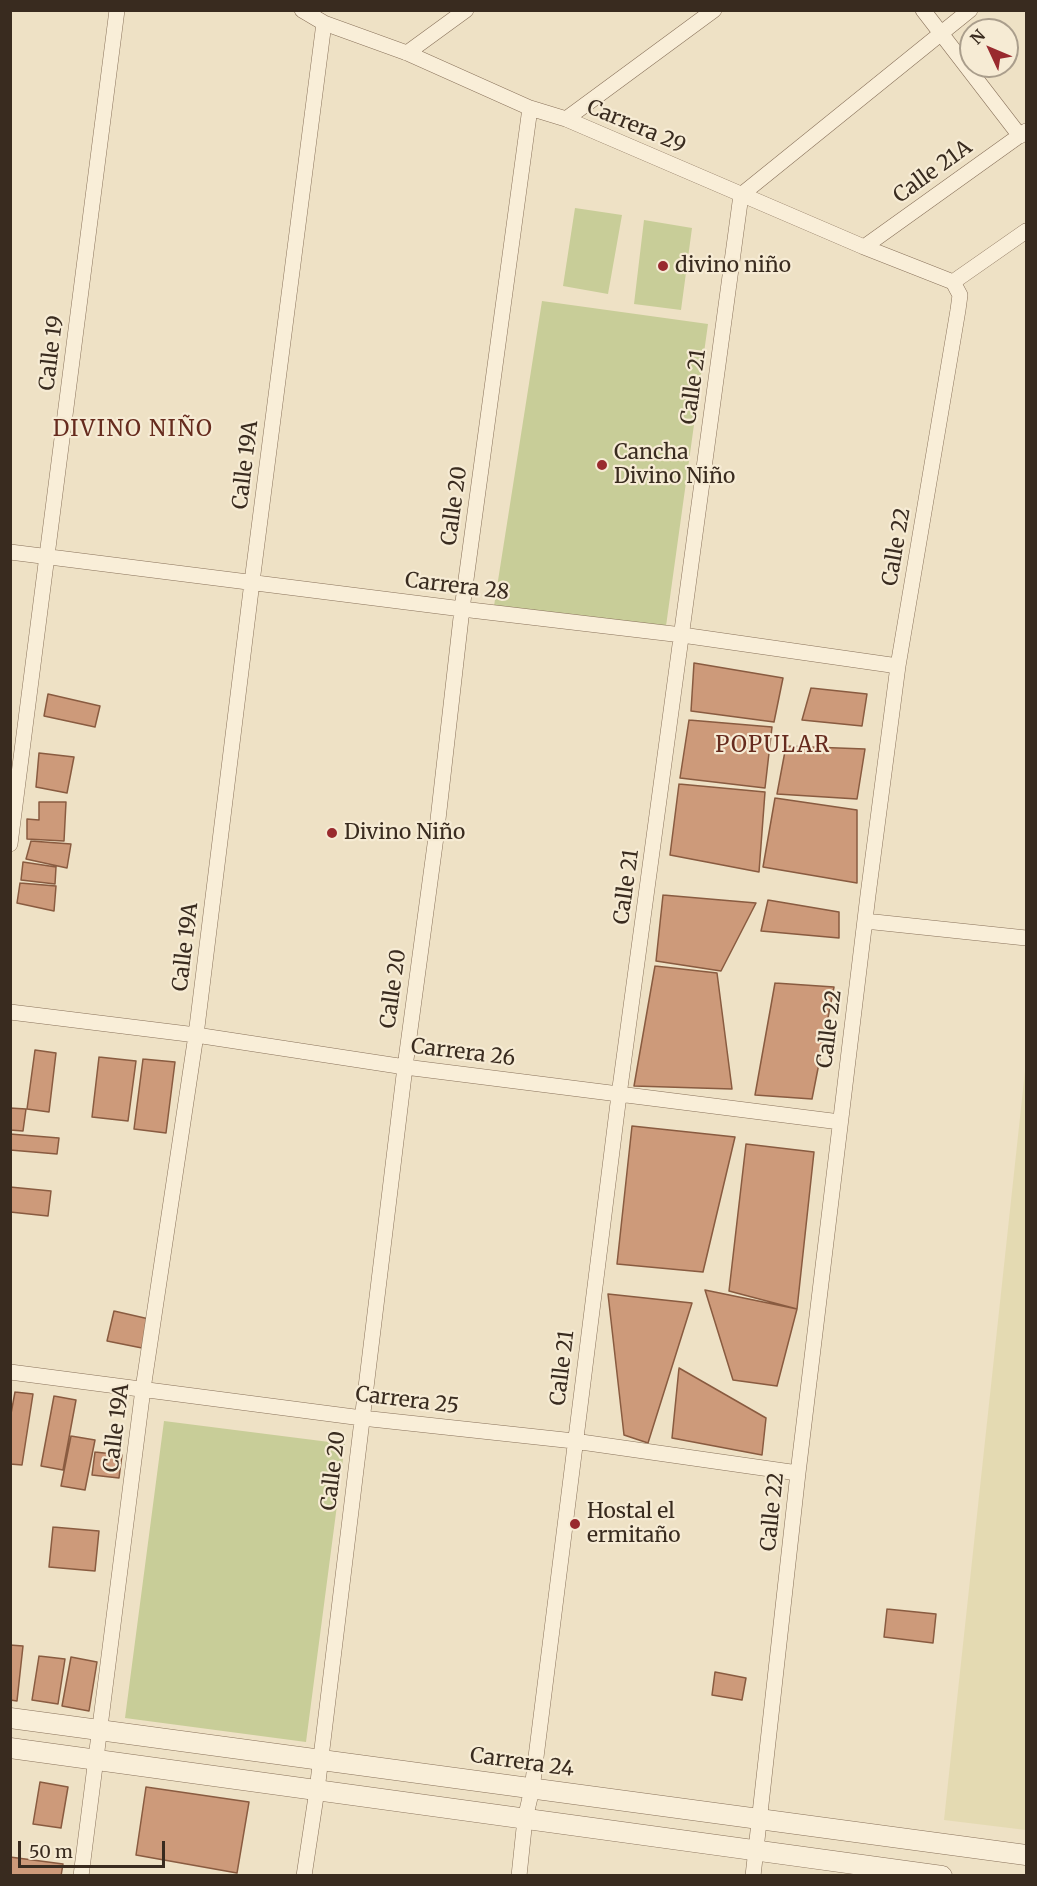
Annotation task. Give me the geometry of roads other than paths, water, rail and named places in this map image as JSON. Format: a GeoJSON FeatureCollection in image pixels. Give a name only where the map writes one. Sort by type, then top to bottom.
{"type":"FeatureCollection","features":[{"type":"Feature","properties":{"kind":"street","name":"Calle 19"},"geometry":{"type":"LineString","coordinates":[[10,844],[117,10]]}},
{"type":"Feature","properties":{"kind":"street","name":"Carrera 29"},"geometry":{"type":"LineString","coordinates":[[302,10],[324,23],[407,53],[530,108],[566,119],[864,247],[953,282]]}},
{"type":"Feature","properties":{"kind":"street"},"geometry":{"type":"LineString","coordinates":[[407,53],[466,10]]}},
{"type":"Feature","properties":{"kind":"street"},"geometry":{"type":"LineString","coordinates":[[566,119],[714,10]]}},
{"type":"Feature","properties":{"kind":"street"},"geometry":{"type":"LineString","coordinates":[[923,10],[1023,134]]}},
{"type":"Feature","properties":{"kind":"street"},"geometry":{"type":"LineString","coordinates":[[741,195],[970,10]]}},
{"type":"Feature","properties":{"kind":"street","name":"Calle 19A"},"geometry":{"type":"LineString","coordinates":[[81,1875],[143,1389],[196,1035],[324,23]]}},
{"type":"Feature","properties":{"kind":"street","name":"Calle 20"},"geometry":{"type":"LineString","coordinates":[[304,1875],[321,1760],[405,1067],[436,837],[462,609],[530,108]]}},
{"type":"Feature","properties":{"kind":"street","name":"Calle 21A"},"geometry":{"type":"LineString","coordinates":[[864,247],[1023,134]]}},
{"type":"Feature","properties":{"kind":"street","name":"Calle 21"},"geometry":{"type":"LineString","coordinates":[[519,1875],[525,1819],[532,1789],[619,1095],[741,195]]}},
{"type":"Feature","properties":{"kind":"street"},"geometry":{"type":"LineString","coordinates":[[953,282],[1026,231]]}},
{"type":"Feature","properties":{"kind":"street","name":"Calle 22"},"geometry":{"type":"LineString","coordinates":[[753,1875],[840,1122],[898,666],[960,295],[953,282]]}},
{"type":"Feature","properties":{"kind":"street","name":"Carrera 28"},"geometry":{"type":"LineString","coordinates":[[10,552],[682,635],[898,666]]}},
{"type":"Feature","properties":{"kind":"street"},"geometry":{"type":"LineString","coordinates":[[865,921],[1026,938]]}},
{"type":"Feature","properties":{"kind":"street","name":"Carrera 26"},"geometry":{"type":"LineString","coordinates":[[10,1012],[196,1035],[405,1067],[840,1122]]}},
{"type":"Feature","properties":{"kind":"street","name":"Carrera 25"},"geometry":{"type":"LineString","coordinates":[[10,1372],[362,1418],[574,1442],[798,1473]]}},
{"type":"Feature","properties":{"kind":"street","name":"Carrera 24"},"geometry":{"type":"LineString","coordinates":[[10,1718],[1026,1855]]}},
{"type":"Feature","properties":{"kind":"street"},"geometry":{"type":"LineString","coordinates":[[10,1748],[942,1875]]}},
{"type":"Feature","properties":{"kind":"place","name":"divino niño"},"geometry":{"type":"Point","coordinates":[663,266]}},
{"type":"Feature","properties":{"kind":"place","name":"Cancha Divino Niño"},"geometry":{"type":"Point","coordinates":[602,465]}},
{"type":"Feature","properties":{"kind":"place","name":"Divino Niño"},"geometry":{"type":"Point","coordinates":[332,833]}},
{"type":"Feature","properties":{"kind":"place","name":"Hostal el ermitaño"},"geometry":{"type":"Point","coordinates":[575,1524]}},
{"type":"Feature","properties":{"kind":"district","name":"DIVINO NIÑO"},"geometry":{"type":"Point","coordinates":[133,430]}},
{"type":"Feature","properties":{"kind":"district","name":"POPULAR"},"geometry":{"type":"Point","coordinates":[773,746]}}]}
